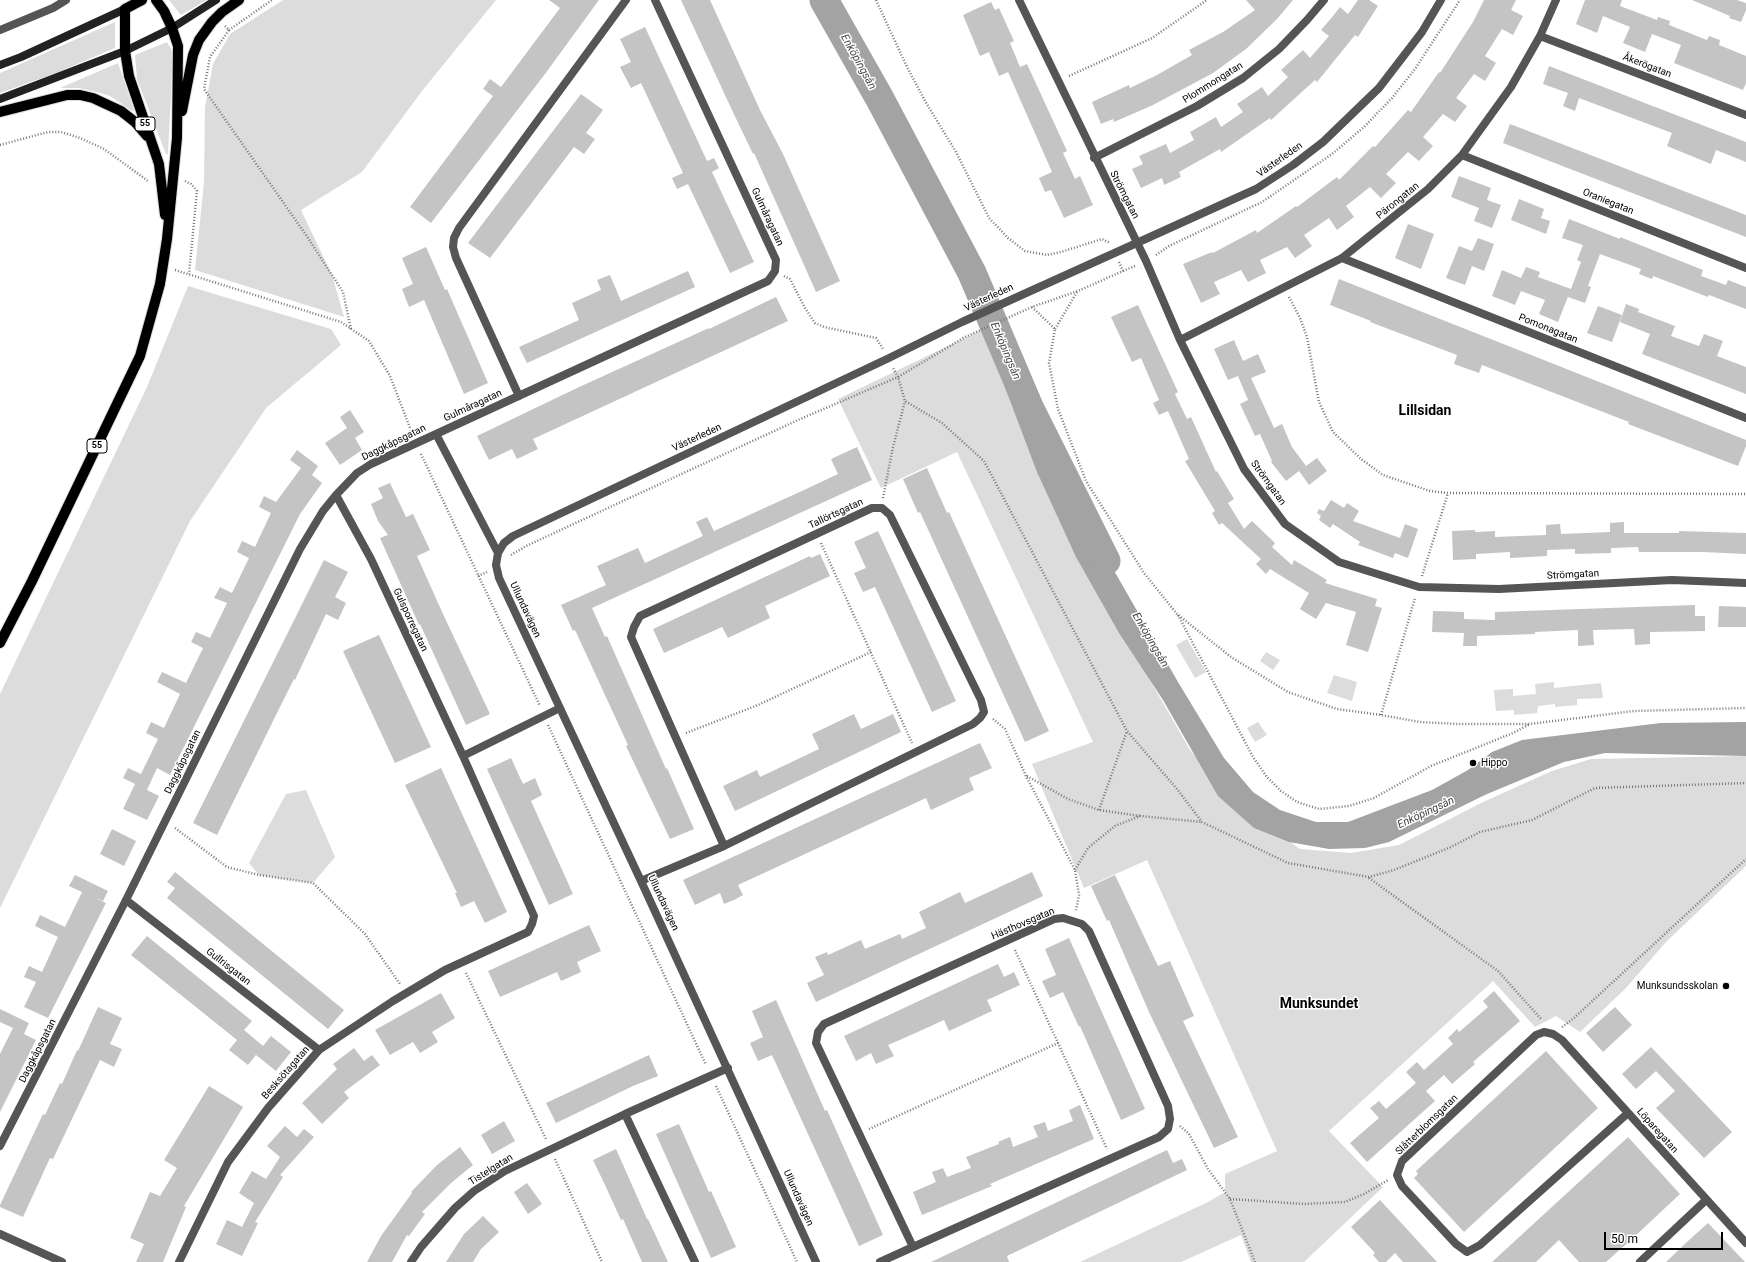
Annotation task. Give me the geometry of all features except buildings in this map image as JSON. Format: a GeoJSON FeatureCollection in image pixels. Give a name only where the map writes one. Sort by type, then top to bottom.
{"type":"FeatureCollection","features":[{"type":"Feature","properties":{"kind":"main road"},"geometry":{"type":"LineString","coordinates":[[0,65],[21,57],[125,4],[142,0]]}},
{"type":"Feature","properties":{"kind":"main road"},"geometry":{"type":"LineString","coordinates":[[156,0],[164,11],[178,46],[177,138]]}},
{"type":"Feature","properties":{"kind":"main road"},"geometry":{"type":"LineString","coordinates":[[0,99],[125,51],[172,28],[216,0]]}},
{"type":"Feature","properties":{"kind":"main road","name":"55"},"geometry":{"type":"LineString","coordinates":[[0,643],[140,356],[160,284],[167,239],[177,138],[193,55],[199,40],[216,18],[239,0]]}},
{"type":"Feature","properties":{"kind":"main road","name":"55"},"geometry":{"type":"LineString","coordinates":[[125,4],[125,51],[129,76],[158,164],[167,239]]}},
{"type":"Feature","properties":{"kind":"main road"},"geometry":{"type":"LineString","coordinates":[[0,112],[67,95],[80,95],[100,101],[121,111],[135,122],[150,140]]}},
{"type":"Feature","properties":{"kind":"street"},"geometry":{"type":"LineString","coordinates":[[0,30],[53,8],[66,0]]}},
{"type":"Feature","properties":{"kind":"street","name":"Gulmåragatan"},"geometry":{"type":"LineString","coordinates":[[519,396],[456,258],[453,247],[454,238],[459,228],[626,0]]}},
{"type":"Feature","properties":{"kind":"street","name":"Gulmåragatan"},"geometry":{"type":"LineString","coordinates":[[436,434],[768,281],[775,271],[776,260],[655,0]]}},
{"type":"Feature","properties":{"kind":"street","name":"Strömgatan"},"geometry":{"type":"LineString","coordinates":[[1019,0],[1094,158],[1137,243],[1180,340],[1244,469],[1285,524],[1338,562],[1419,588],[1499,589],[1672,580],[1746,583]]}},
{"type":"Feature","properties":{"kind":"street","name":"Plommongatan"},"geometry":{"type":"LineString","coordinates":[[1094,158],[1197,106],[1243,78],[1279,49],[1324,0]]}},
{"type":"Feature","properties":{"kind":"street","name":"Västerleden"},"geometry":{"type":"LineString","coordinates":[[498,553],[504,543],[513,536],[962,322],[1256,189],[1293,165],[1323,142],[1379,88],[1422,32],[1441,0]]}},
{"type":"Feature","properties":{"kind":"street","name":"Pärongatan"},"geometry":{"type":"LineString","coordinates":[[1180,340],[1342,258],[1428,189],[1462,155],[1511,87],[1540,36],[1556,0]]}},
{"type":"Feature","properties":{"kind":"street","name":"Åkerögatan"},"geometry":{"type":"LineString","coordinates":[[1540,36],[1746,115]]}},
{"type":"Feature","properties":{"kind":"street","name":"Oraniegatan"},"geometry":{"type":"LineString","coordinates":[[1462,155],[1746,268]]}},
{"type":"Feature","properties":{"kind":"street","name":"Pomonagatan"},"geometry":{"type":"LineString","coordinates":[[1342,258],[1746,418]]}},
{"type":"Feature","properties":{"kind":"street"},"geometry":{"type":"LineString","coordinates":[[436,434],[498,553]]}},
{"type":"Feature","properties":{"kind":"street","name":"Daggkåpsgatan"},"geometry":{"type":"LineString","coordinates":[[0,1146],[126,900],[300,549],[323,511],[336,495],[358,473],[371,464],[436,434]]}},
{"type":"Feature","properties":{"kind":"street","name":"Gulsporregatan"},"geometry":{"type":"LineString","coordinates":[[336,495],[371,559],[463,756],[534,916],[532,924]]}},
{"type":"Feature","properties":{"kind":"street","name":"Tallörtsgatan"},"geometry":{"type":"LineString","coordinates":[[724,846],[631,637],[634,626],[640,616],[872,508],[882,508]]}},
{"type":"Feature","properties":{"kind":"street"},"geometry":{"type":"LineString","coordinates":[[641,881],[724,846],[974,724],[984,712],[981,700],[890,515],[882,508]]}},
{"type":"Feature","properties":{"kind":"street","name":"Ullundavägen"},"geometry":{"type":"LineString","coordinates":[[498,553],[496,565],[498,578],[728,1068],[816,1262]]}},
{"type":"Feature","properties":{"kind":"street"},"geometry":{"type":"LineString","coordinates":[[463,756],[560,708]]}},
{"type":"Feature","properties":{"kind":"street","name":"Gullrisgatan"},"geometry":{"type":"LineString","coordinates":[[126,900],[319,1050]]}},
{"type":"Feature","properties":{"kind":"street","name":"Hästhovsgatan"},"geometry":{"type":"LineString","coordinates":[[913,1247],[816,1043],[818,1032],[824,1024],[1054,919],[1064,918],[1074,920]]}},
{"type":"Feature","properties":{"kind":"street"},"geometry":{"type":"LineString","coordinates":[[880,1262],[1160,1136],[1168,1129],[1170,1119],[1168,1106],[1089,931],[1082,924],[1074,920]]}},
{"type":"Feature","properties":{"kind":"street","name":"Besksötagatan"},"geometry":{"type":"LineString","coordinates":[[179,1262],[228,1162],[268,1108],[319,1050],[406,993],[445,970],[528,932],[532,924]]}},
{"type":"Feature","properties":{"kind":"street","name":"Slåtterblomsgatan"},"geometry":{"type":"LineString","coordinates":[[1397,1175],[1402,1161],[1536,1035],[1544,1032],[1553,1034]]}},
{"type":"Feature","properties":{"kind":"street","name":"Löparegatan"},"geometry":{"type":"LineString","coordinates":[[1553,1034],[1562,1040],[1746,1243]]}},
{"type":"Feature","properties":{"kind":"street","name":"Tistelgatan"},"geometry":{"type":"LineString","coordinates":[[411,1262],[439,1225],[474,1191],[505,1171],[625,1114],[728,1068]]}},
{"type":"Feature","properties":{"kind":"street"},"geometry":{"type":"LineString","coordinates":[[1397,1175],[1402,1186],[1456,1244],[1467,1252],[1480,1245],[1628,1113]]}},
{"type":"Feature","properties":{"kind":"street"},"geometry":{"type":"LineString","coordinates":[[625,1114],[695,1262]]}},
{"type":"Feature","properties":{"kind":"street"},"geometry":{"type":"LineString","coordinates":[[1640,1262],[1706,1200]]}},
{"type":"Feature","properties":{"kind":"street"},"geometry":{"type":"LineString","coordinates":[[0,1234],[62,1262]]}},
{"type":"Feature","properties":{"kind":"path"},"geometry":{"type":"LineString","coordinates":[[272,0],[229,30],[210,57],[204,89],[306,235],[343,292],[351,329]]}},
{"type":"Feature","properties":{"kind":"path"},"geometry":{"type":"LineString","coordinates":[[496,565],[532,543],[798,420],[898,377],[965,337],[1032,307],[1078,291],[1123,272],[1110,243],[1102,239],[1061,252],[1047,255],[1038,254],[1025,251],[1008,238],[989,218],[956,152],[925,101],[907,67],[876,0]]}},
{"type":"Feature","properties":{"kind":"path"},"geometry":{"type":"LineString","coordinates":[[1058,81],[1152,38],[1207,0]]}},
{"type":"Feature","properties":{"kind":"path"},"geometry":{"type":"LineString","coordinates":[[216,18],[229,30]]}},
{"type":"Feature","properties":{"kind":"path"},"geometry":{"type":"LineString","coordinates":[[0,145],[48,132],[61,132],[80,138],[104,149],[149,181],[161,182]]}},
{"type":"Feature","properties":{"kind":"path"},"geometry":{"type":"LineString","coordinates":[[173,182],[186,182],[191,184],[197,191],[189,274]]}},
{"type":"Feature","properties":{"kind":"path"},"geometry":{"type":"LineString","coordinates":[[775,271],[790,279],[805,308],[815,322],[824,327],[876,338],[889,358],[898,377],[905,401],[886,478],[882,508]]}},
{"type":"Feature","properties":{"kind":"path"},"geometry":{"type":"LineString","coordinates":[[1284,287],[1300,318],[1307,337],[1319,402],[1333,432],[1361,459],[1383,475],[1430,491],[1448,493],[1746,494]]}},
{"type":"Feature","properties":{"kind":"path"},"geometry":{"type":"LineString","coordinates":[[1078,291],[1055,329],[1049,363],[1058,409],[1086,481],[1144,573],[1177,614],[1253,757],[1267,777],[1281,791],[1297,802],[1319,809],[1349,806],[1374,798],[1431,766],[1513,733],[1530,724]]}},
{"type":"Feature","properties":{"kind":"path"},"geometry":{"type":"LineString","coordinates":[[1032,307],[1055,329]]}},
{"type":"Feature","properties":{"kind":"path"},"geometry":{"type":"LineString","coordinates":[[905,401],[942,423],[984,462],[1127,731],[1178,789],[1202,822]]}},
{"type":"Feature","properties":{"kind":"path"},"geometry":{"type":"LineString","coordinates":[[1381,714],[1448,493]]}},
{"type":"Feature","properties":{"kind":"path"},"geometry":{"type":"LineString","coordinates":[[817,534],[916,752]]}},
{"type":"Feature","properties":{"kind":"path"},"geometry":{"type":"LineString","coordinates":[[1177,614],[1231,657],[1288,692],[1337,709],[1381,714],[1420,722],[1458,724],[1530,724],[1634,711],[1746,708]]}},
{"type":"Feature","properties":{"kind":"path"},"geometry":{"type":"LineString","coordinates":[[675,737],[758,705],[871,652]]}},
{"type":"Feature","properties":{"kind":"path"},"geometry":{"type":"LineString","coordinates":[[984,712],[1004,729],[1026,776],[1075,870],[1080,895],[1074,920]]}},
{"type":"Feature","properties":{"kind":"path"},"geometry":{"type":"LineString","coordinates":[[1099,810],[1127,731]]}},
{"type":"Feature","properties":{"kind":"path"},"geometry":{"type":"LineString","coordinates":[[1026,776],[1068,799],[1099,810],[1140,816],[1202,822],[1288,863],[1369,877],[1394,870],[1480,832],[1532,820],[1595,788],[1746,782]]}},
{"type":"Feature","properties":{"kind":"path"},"geometry":{"type":"LineString","coordinates":[[1075,870],[1088,848],[1115,826],[1140,816]]}},
{"type":"Feature","properties":{"kind":"path"},"geometry":{"type":"LineString","coordinates":[[165,821],[227,867],[259,875],[313,883],[365,934],[406,993]]}},
{"type":"Feature","properties":{"kind":"path"},"geometry":{"type":"LineString","coordinates":[[1369,877],[1498,971],[1553,1034],[1574,1018],[1746,859]]}},
{"type":"Feature","properties":{"kind":"path"},"geometry":{"type":"LineString","coordinates":[[1010,940],[1111,1158]]}},
{"type":"Feature","properties":{"kind":"path"},"geometry":{"type":"LineString","coordinates":[[462,962],[551,1149],[602,1262]]}},
{"type":"Feature","properties":{"kind":"path"},"geometry":{"type":"LineString","coordinates":[[859,1134],[1058,1043]]}},
{"type":"Feature","properties":{"kind":"path"},"geometry":{"type":"LineString","coordinates":[[1170,1119],[1189,1134],[1208,1169],[1230,1199],[1255,1262]]}},
{"type":"Feature","properties":{"kind":"path"},"geometry":{"type":"LineString","coordinates":[[1230,1199],[1304,1204],[1345,1202],[1364,1194],[1397,1175]]}},
{"type":"Feature","properties":{"kind":"shaded area"},"geometry":{"type":"Polygon","coordinates":[[[169,0],[207,0],[181,15],[169,0]]]}},
{"type":"Feature","properties":{"kind":"shaded area"},"geometry":{"type":"Polygon","coordinates":[[[283,0],[496,0],[422,91],[362,172],[301,210],[332,275],[344,317],[195,270],[204,182],[205,107],[213,64],[230,34],[283,0]]]}},
{"type":"Feature","properties":{"kind":"shaded area"},"geometry":{"type":"Polygon","coordinates":[[[115,22],[115,48],[56,73],[0,93],[0,73],[115,22]]]}},
{"type":"Feature","properties":{"kind":"shaded area"},"geometry":{"type":"Polygon","coordinates":[[[167,42],[172,51],[172,71],[168,154],[166,154],[137,79],[135,55],[167,42]]]}},
{"type":"Feature","properties":{"kind":"shaded area"},"geometry":{"type":"Polygon","coordinates":[[[118,63],[134,110],[132,111],[110,96],[79,88],[60,88],[118,63]]]}},
{"type":"Feature","properties":{"kind":"shaded area"},"geometry":{"type":"Polygon","coordinates":[[[188,286],[331,329],[341,345],[266,408],[190,521],[0,908],[0,694],[147,387],[188,286]]]}},
{"type":"Feature","properties":{"kind":"shaded area"},"geometry":{"type":"Polygon","coordinates":[[[983,329],[1057,501],[1109,609],[1190,750],[1236,804],[1300,849],[1351,853],[1399,845],[1481,803],[1552,771],[1591,759],[1746,756],[1746,866],[1666,942],[1626,988],[1580,1032],[1556,1016],[1535,1027],[1493,981],[1329,1131],[1383,1187],[1304,1262],[1251,1262],[1241,1235],[1181,1262],[1080,1262],[1208,1202],[1225,1192],[1225,1174],[1277,1151],[1147,860],[1084,888],[1032,764],[1093,742],[957,452],[881,488],[838,399],[983,329]]]}},
{"type":"Feature","properties":{"kind":"shaded area"},"geometry":{"type":"Polygon","coordinates":[[[1187,639],[1206,672],[1195,678],[1176,645],[1187,639]]]}},
{"type":"Feature","properties":{"kind":"shaded area"},"geometry":{"type":"Polygon","coordinates":[[[1266,652],[1280,660],[1273,670],[1260,661],[1266,652]]]}},
{"type":"Feature","properties":{"kind":"shaded area"},"geometry":{"type":"Polygon","coordinates":[[[1334,675],[1357,682],[1352,701],[1327,693],[1334,675]]]}},
{"type":"Feature","properties":{"kind":"shaded area"},"geometry":{"type":"Polygon","coordinates":[[[1554,682],[1554,688],[1601,683],[1603,698],[1577,699],[1577,705],[1555,707],[1555,704],[1538,706],[1537,713],[1514,715],[1514,710],[1496,711],[1494,690],[1513,689],[1513,696],[1536,694],[1535,684],[1554,682]]]}},
{"type":"Feature","properties":{"kind":"shaded area"},"geometry":{"type":"Polygon","coordinates":[[[1258,722],[1267,735],[1255,742],[1247,728],[1258,722]]]}},
{"type":"Feature","properties":{"kind":"shaded area"},"geometry":{"type":"Polygon","coordinates":[[[306,790],[335,857],[313,883],[259,875],[249,863],[286,794],[306,790]]]}},
{"type":"Feature","properties":{"kind":"water"},"geometry":{"type":"Polygon","coordinates":[[[1000,329],[1051,461],[1178,682],[1224,758],[1253,792],[1280,810],[1316,822],[1348,822],[1432,790],[1468,770],[1492,752],[1522,740],[1661,723],[1746,722],[1746,756],[1605,753],[1564,762],[1487,794],[1389,842],[1365,848],[1329,849],[1289,842],[1254,828],[1218,796],[1163,700],[1119,633],[1076,557],[1037,472],[986,337],[1000,329]]]}},
{"type":"Feature","properties":{"kind":"waterway","name":"Enköpingsån"},"geometry":{"type":"LineString","coordinates":[[824,0],[880,99],[972,273],[1029,407],[1106,561]]}},
{"type":"Feature","properties":{"kind":"place","name":"Hippo"},"geometry":{"type":"Point","coordinates":[1473,763]}},
{"type":"Feature","properties":{"kind":"place","name":"Munksundsskolan"},"geometry":{"type":"Point","coordinates":[1726,986]}},
{"type":"Feature","properties":{"kind":"district","name":"Lillsidan"},"geometry":{"type":"Point","coordinates":[1425,411]}},
{"type":"Feature","properties":{"kind":"district","name":"Munksundet"},"geometry":{"type":"Point","coordinates":[1319,1004]}}]}
